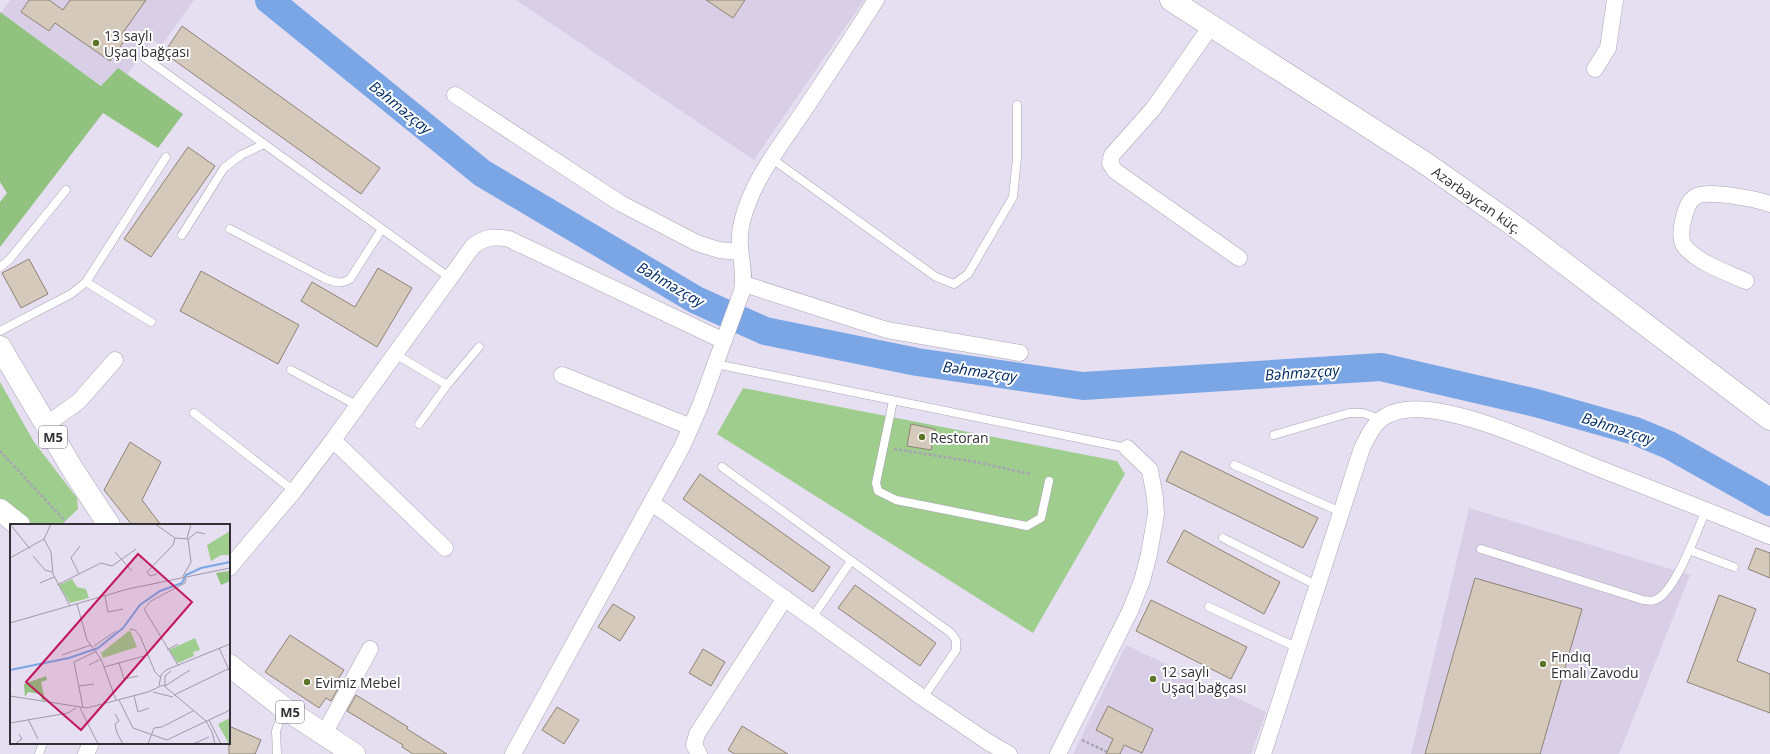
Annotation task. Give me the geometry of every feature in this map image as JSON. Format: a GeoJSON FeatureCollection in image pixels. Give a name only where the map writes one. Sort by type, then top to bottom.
{"type":"FeatureCollection","features":[{"type":"Feature","properties":{"kind":"main road","name":"Azərbaycan küç."},"geometry":{"type":"LineString","coordinates":[[1171,0],[1431,167],[1519,229],[1770,419]]}},
{"type":"Feature","properties":{"kind":"main road","name":"M5"},"geometry":{"type":"LineString","coordinates":[[0,347],[107,524]]}},
{"type":"Feature","properties":{"kind":"main road"},"geometry":{"type":"LineString","coordinates":[[0,510],[18,524]]}},
{"type":"Feature","properties":{"kind":"main road","name":"M5"},"geometry":{"type":"LineString","coordinates":[[230,666],[284,708],[354,754]]}},
{"type":"Feature","properties":{"kind":"street"},"geometry":{"type":"LineString","coordinates":[[513,754],[652,503],[691,427],[716,364],[743,288],[738,238],[753,189],[876,0]]}},
{"type":"Feature","properties":{"kind":"street"},"geometry":{"type":"LineString","coordinates":[[1596,69],[1608,48],[1615,0]]}},
{"type":"Feature","properties":{"kind":"street"},"geometry":{"type":"LineString","coordinates":[[1211,26],[1153,109],[1112,155],[1110,163],[1115,171],[1239,258]]}},
{"type":"Feature","properties":{"kind":"street"},"geometry":{"type":"LineString","coordinates":[[454,95],[620,203],[697,243],[719,250],[739,252]]}},
{"type":"Feature","properties":{"kind":"street"},"geometry":{"type":"LineString","coordinates":[[1746,281],[1696,258],[1684,246],[1680,230],[1688,206],[1695,197],[1712,193],[1760,200],[1770,204]]}},
{"type":"Feature","properties":{"kind":"street"},"geometry":{"type":"LineString","coordinates":[[230,567],[294,491],[334,440],[473,246],[483,239],[496,236],[509,239],[726,336]]}},
{"type":"Feature","properties":{"kind":"street"},"geometry":{"type":"LineString","coordinates":[[743,288],[887,330],[1020,353]]}},
{"type":"Feature","properties":{"kind":"street"},"geometry":{"type":"LineString","coordinates":[[46,425],[79,401],[116,360]]}},
{"type":"Feature","properties":{"kind":"street"},"geometry":{"type":"LineString","coordinates":[[562,375],[691,427]]}},
{"type":"Feature","properties":{"kind":"street"},"geometry":{"type":"LineString","coordinates":[[1263,754],[1362,448],[1369,434],[1380,419],[1398,411],[1413,409],[1433,410],[1488,425],[1770,536]]}},
{"type":"Feature","properties":{"kind":"street"},"geometry":{"type":"LineString","coordinates":[[334,440],[445,548]]}},
{"type":"Feature","properties":{"kind":"street"},"geometry":{"type":"LineString","coordinates":[[1058,754],[1130,611],[1142,581],[1149,554],[1156,514],[1150,470],[1127,448]]}},
{"type":"Feature","properties":{"kind":"street"},"geometry":{"type":"LineString","coordinates":[[652,503],[923,698],[988,742],[1009,754]]}},
{"type":"Feature","properties":{"kind":"street"},"geometry":{"type":"LineString","coordinates":[[699,754],[694,746],[697,734],[786,598]]}},
{"type":"Feature","properties":{"kind":"street"},"geometry":{"type":"LineString","coordinates":[[324,734],[370,649]]}},
{"type":"Feature","properties":{"kind":"street"},"geometry":{"type":"LineString","coordinates":[[86,754],[91,744]]}},
{"type":"Feature","properties":{"kind":"lane"},"geometry":{"type":"LineString","coordinates":[[146,58],[450,278]]}},
{"type":"Feature","properties":{"kind":"lane"},"geometry":{"type":"LineString","coordinates":[[772,158],[936,277],[954,284],[968,274],[1013,197],[1017,158],[1017,105]]}},
{"type":"Feature","properties":{"kind":"lane"},"geometry":{"type":"LineString","coordinates":[[182,235],[224,168],[241,155],[264,144]]}},
{"type":"Feature","properties":{"kind":"lane"},"geometry":{"type":"LineString","coordinates":[[0,331],[71,294],[86,282],[166,157]]}},
{"type":"Feature","properties":{"kind":"lane"},"geometry":{"type":"LineString","coordinates":[[0,267],[9,260],[66,190]]}},
{"type":"Feature","properties":{"kind":"lane"},"geometry":{"type":"LineString","coordinates":[[230,229],[324,278],[335,282],[344,283],[350,279],[382,228]]}},
{"type":"Feature","properties":{"kind":"lane"},"geometry":{"type":"LineString","coordinates":[[86,282],[151,322]]}},
{"type":"Feature","properties":{"kind":"lane"},"geometry":{"type":"LineString","coordinates":[[419,424],[447,385],[479,347]]}},
{"type":"Feature","properties":{"kind":"lane"},"geometry":{"type":"LineString","coordinates":[[395,354],[447,385]]}},
{"type":"Feature","properties":{"kind":"lane"},"geometry":{"type":"LineString","coordinates":[[716,364],[1127,448]]}},
{"type":"Feature","properties":{"kind":"lane"},"geometry":{"type":"LineString","coordinates":[[291,370],[358,406]]}},
{"type":"Feature","properties":{"kind":"lane"},"geometry":{"type":"LineString","coordinates":[[893,401],[876,483],[878,491],[896,500],[1027,526],[1041,518],[1049,481]]}},
{"type":"Feature","properties":{"kind":"lane"},"geometry":{"type":"LineString","coordinates":[[194,413],[294,491]]}},
{"type":"Feature","properties":{"kind":"lane"},"geometry":{"type":"LineString","coordinates":[[1274,435],[1349,413],[1363,413],[1380,419]]}},
{"type":"Feature","properties":{"kind":"lane"},"geometry":{"type":"LineString","coordinates":[[1234,465],[1341,512]]}},
{"type":"Feature","properties":{"kind":"lane"},"geometry":{"type":"LineString","coordinates":[[722,467],[951,633],[956,640],[956,650],[923,698]]}},
{"type":"Feature","properties":{"kind":"lane"},"geometry":{"type":"LineString","coordinates":[[1481,549],[1643,600],[1654,601],[1663,595],[1679,572],[1706,510]]}},
{"type":"Feature","properties":{"kind":"lane"},"geometry":{"type":"LineString","coordinates":[[1223,538],[1318,586]]}},
{"type":"Feature","properties":{"kind":"lane"},"geometry":{"type":"LineString","coordinates":[[1689,550],[1734,567]]}},
{"type":"Feature","properties":{"kind":"lane"},"geometry":{"type":"LineString","coordinates":[[812,618],[851,561]]}},
{"type":"Feature","properties":{"kind":"lane"},"geometry":{"type":"LineString","coordinates":[[1209,608],[1298,648]]}},
{"type":"Feature","properties":{"kind":"lane"},"geometry":{"type":"LineString","coordinates":[[277,754],[276,731],[284,708]]}},
{"type":"Feature","properties":{"kind":"lane"},"geometry":{"type":"LineString","coordinates":[[39,754],[43,744]]}},
{"type":"Feature","properties":{"kind":"path"},"geometry":{"type":"LineString","coordinates":[[883,448],[976,462],[1030,474]]}},
{"type":"Feature","properties":{"kind":"path"},"geometry":{"type":"LineString","coordinates":[[0,451],[66,521]]}},
{"type":"Feature","properties":{"kind":"path"},"geometry":{"type":"LineString","coordinates":[[1069,734],[1107,752]]}},
{"type":"Feature","properties":{"kind":"shaded area","name":"13 saylı Uşaq bağçası"},"geometry":{"type":"Polygon","coordinates":[[[10,0],[194,0],[161,46],[152,40],[127,75],[118,69],[102,86],[1,13],[10,0]]]}},
{"type":"Feature","properties":{"kind":"shaded area"},"geometry":{"type":"Polygon","coordinates":[[[516,0],[864,0],[754,160],[516,0]]]}},
{"type":"Feature","properties":{"kind":"shaded area","name":"Fındıq Emalı Zavodu"},"geometry":{"type":"Polygon","coordinates":[[[1469,508],[1690,575],[1619,754],[1411,754],[1469,508]]]}},
{"type":"Feature","properties":{"kind":"shaded area","name":"12 saylı Uşaq bağçası"},"geometry":{"type":"Polygon","coordinates":[[[1126,645],[1266,712],[1251,754],[1073,754],[1126,645]]]}},
{"type":"Feature","properties":{"kind":"green space"},"geometry":{"type":"Polygon","coordinates":[[[0,12],[101,86],[118,68],[183,114],[158,148],[103,113],[0,247],[0,202],[7,193],[0,182],[0,12]]]}},
{"type":"Feature","properties":{"kind":"green space"},"geometry":{"type":"Polygon","coordinates":[[[0,382],[34,442],[77,498],[78,509],[62,524],[30,524],[0,500],[0,382]]]}},
{"type":"Feature","properties":{"kind":"green space"},"geometry":{"type":"Polygon","coordinates":[[[743,388],[1117,461],[1125,474],[1033,633],[717,434],[743,388]]]}},
{"type":"Feature","properties":{"kind":"building"},"geometry":{"type":"Polygon","coordinates":[[[29,0],[49,0],[63,10],[70,0],[146,0],[122,34],[127,37],[110,61],[55,23],[49,31],[21,12],[29,0]]]}},
{"type":"Feature","properties":{"kind":"building"},"geometry":{"type":"Polygon","coordinates":[[[706,0],[745,0],[733,18],[706,0]]]}},
{"type":"Feature","properties":{"kind":"building"},"geometry":{"type":"Polygon","coordinates":[[[182,26],[380,168],[361,194],[164,53],[182,26]]]}},
{"type":"Feature","properties":{"kind":"building"},"geometry":{"type":"Polygon","coordinates":[[[188,147],[215,166],[151,257],[124,239],[188,147]]]}},
{"type":"Feature","properties":{"kind":"building"},"geometry":{"type":"Polygon","coordinates":[[[29,259],[48,294],[21,308],[2,273],[29,259]]]}},
{"type":"Feature","properties":{"kind":"building"},"geometry":{"type":"Polygon","coordinates":[[[378,268],[412,288],[377,347],[301,301],[312,282],[355,307],[378,268]]]}},
{"type":"Feature","properties":{"kind":"building"},"geometry":{"type":"Polygon","coordinates":[[[201,271],[299,325],[278,364],[180,311],[201,271]]]}},
{"type":"Feature","properties":{"kind":"building"},"geometry":{"type":"Polygon","coordinates":[[[911,424],[935,429],[931,450],[907,446],[911,424]]]}},
{"type":"Feature","properties":{"kind":"building"},"geometry":{"type":"Polygon","coordinates":[[[130,442],[161,462],[142,500],[160,524],[131,524],[104,490],[130,442]]]}},
{"type":"Feature","properties":{"kind":"building"},"geometry":{"type":"Polygon","coordinates":[[[1181,451],[1318,518],[1303,548],[1166,481],[1181,451]]]}},
{"type":"Feature","properties":{"kind":"building"},"geometry":{"type":"Polygon","coordinates":[[[700,474],[830,567],[813,592],[683,499],[700,474]]]}},
{"type":"Feature","properties":{"kind":"building"},"geometry":{"type":"Polygon","coordinates":[[[1184,530],[1280,582],[1264,614],[1167,562],[1184,530]]]}},
{"type":"Feature","properties":{"kind":"building"},"geometry":{"type":"Polygon","coordinates":[[[1756,548],[1770,553],[1770,578],[1748,569],[1756,548]]]}},
{"type":"Feature","properties":{"kind":"building"},"geometry":{"type":"Polygon","coordinates":[[[1475,578],[1582,609],[1540,754],[1425,754],[1475,578]]]}},
{"type":"Feature","properties":{"kind":"building"},"geometry":{"type":"Polygon","coordinates":[[[855,585],[936,643],[920,666],[838,608],[855,585]]]}},
{"type":"Feature","properties":{"kind":"building"},"geometry":{"type":"Polygon","coordinates":[[[1719,595],[1756,609],[1737,661],[1770,674],[1770,713],[1687,682],[1719,595]]]}},
{"type":"Feature","properties":{"kind":"building"},"geometry":{"type":"Polygon","coordinates":[[[1151,600],[1247,647],[1231,679],[1136,631],[1151,600]]]}},
{"type":"Feature","properties":{"kind":"building"},"geometry":{"type":"Polygon","coordinates":[[[613,604],[635,617],[620,641],[598,627],[613,604]]]}},
{"type":"Feature","properties":{"kind":"building"},"geometry":{"type":"Polygon","coordinates":[[[290,635],[344,670],[336,682],[340,685],[331,701],[326,698],[319,708],[265,672],[290,635]]]}},
{"type":"Feature","properties":{"kind":"building"},"geometry":{"type":"Polygon","coordinates":[[[703,649],[725,662],[711,686],[689,673],[703,649]]]}},
{"type":"Feature","properties":{"kind":"building"},"geometry":{"type":"Polygon","coordinates":[[[356,695],[408,727],[407,729],[447,754],[413,754],[402,747],[403,745],[347,711],[356,695]]]}},
{"type":"Feature","properties":{"kind":"building"},"geometry":{"type":"Polygon","coordinates":[[[1108,706],[1153,729],[1142,753],[1124,745],[1120,754],[1106,754],[1113,739],[1096,730],[1108,706]]]}},
{"type":"Feature","properties":{"kind":"building"},"geometry":{"type":"Polygon","coordinates":[[[557,707],[579,720],[564,744],[542,730],[557,707]]]}},
{"type":"Feature","properties":{"kind":"building"},"geometry":{"type":"Polygon","coordinates":[[[230,726],[261,740],[255,754],[229,754],[230,726]]]}},
{"type":"Feature","properties":{"kind":"building"},"geometry":{"type":"Polygon","coordinates":[[[742,726],[788,754],[735,754],[728,750],[742,726]]]}},
{"type":"Feature","properties":{"kind":"waterway","name":"Bəhməzçay"},"geometry":{"type":"LineString","coordinates":[[269,0],[482,173],[696,300],[765,331],[917,362],[1083,386],[1381,367],[1536,403],[1635,431],[1669,445],[1770,502]]}},
{"type":"Feature","properties":{"kind":"place","name":"13 saylı Uşaq bağçası"},"geometry":{"type":"Point","coordinates":[96,43]}},
{"type":"Feature","properties":{"kind":"place","name":"Restoran"},"geometry":{"type":"Point","coordinates":[922,437]}},
{"type":"Feature","properties":{"kind":"place","name":"Fındıq Emalı Zavodu"},"geometry":{"type":"Point","coordinates":[1543,664]}},
{"type":"Feature","properties":{"kind":"place","name":"12 saylı Uşaq bağçası"},"geometry":{"type":"Point","coordinates":[1153,679]}},
{"type":"Feature","properties":{"kind":"place","name":"Evimiz Mebel"},"geometry":{"type":"Point","coordinates":[307,682]}}]}
